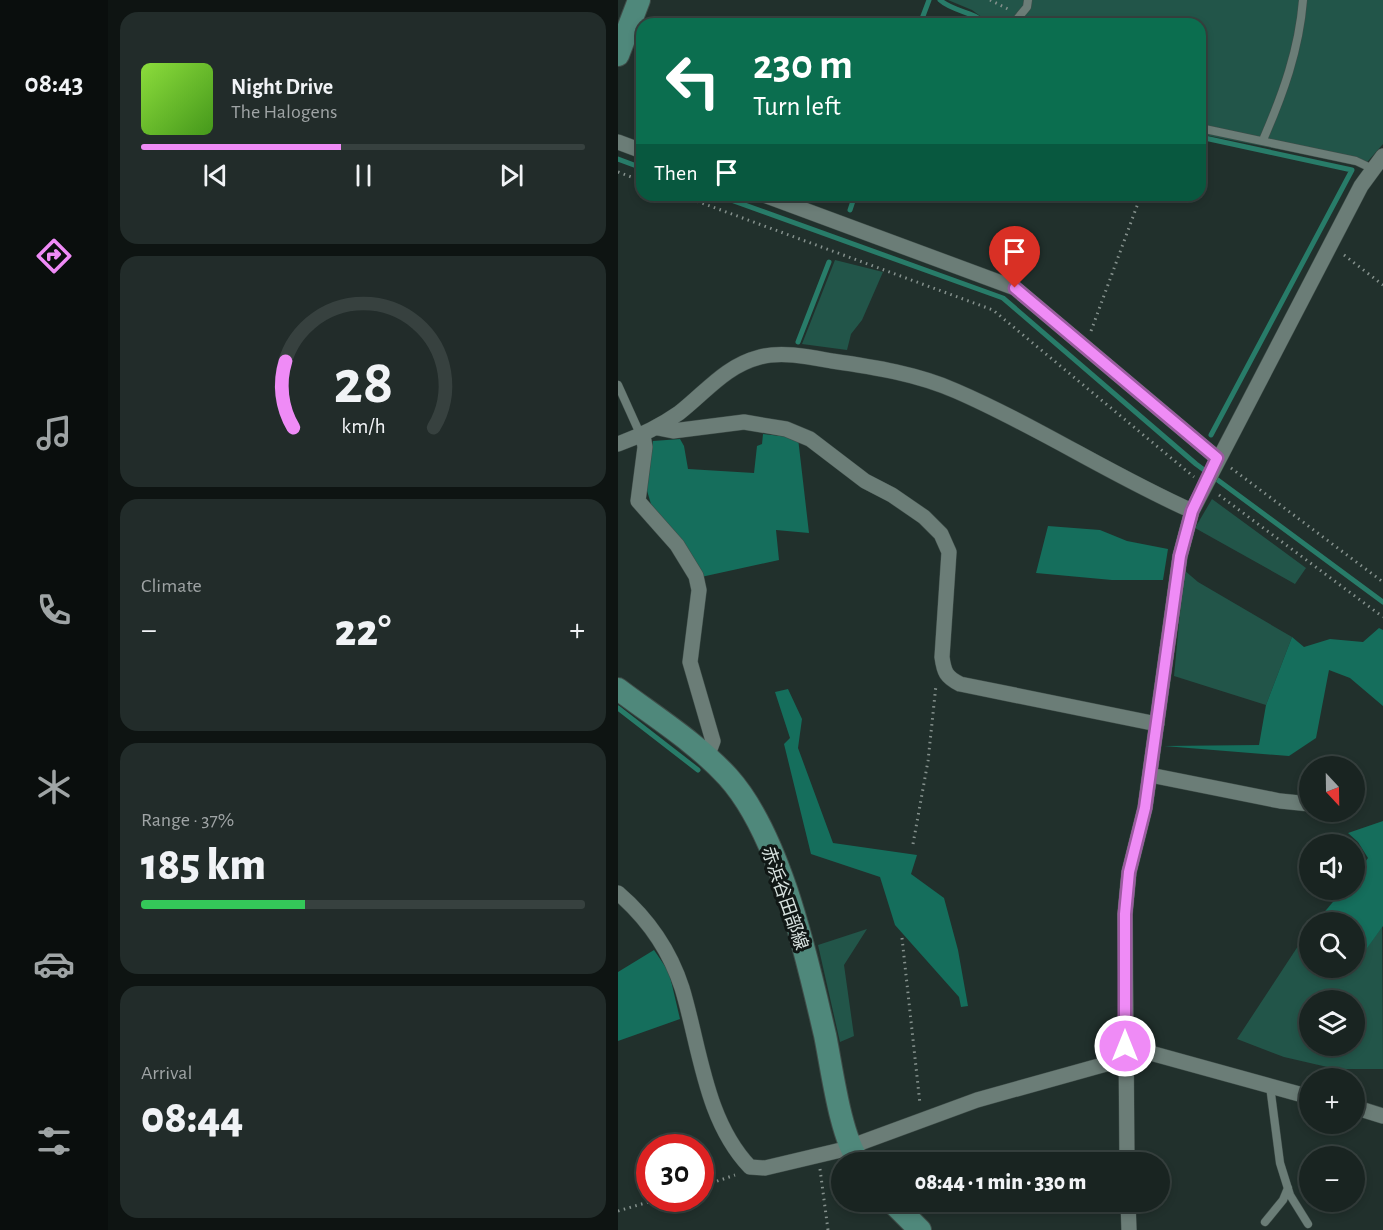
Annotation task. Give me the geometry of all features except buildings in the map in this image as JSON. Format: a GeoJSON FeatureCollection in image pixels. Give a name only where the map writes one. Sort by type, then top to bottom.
{"type":"FeatureCollection","features":[{"type":"Feature","properties":{"kind":"main road"},"geometry":{"type":"LineString","coordinates":[[618,55],[639,0]]}},
{"type":"Feature","properties":{"kind":"main road","name":"赤浜谷田部線"},"geometry":{"type":"LineString","coordinates":[[618,689],[707,757],[729,778],[749,806],[780,877],[800,937],[854,1152]]}},
{"type":"Feature","properties":{"kind":"main road"},"geometry":{"type":"LineString","coordinates":[[902,1212],[920,1230]]}},
{"type":"Feature","properties":{"kind":"street"},"geometry":{"type":"LineString","coordinates":[[618,142],[636,149]]}},
{"type":"Feature","properties":{"kind":"street"},"geometry":{"type":"LineString","coordinates":[[1127,1152],[1124,1053],[1125,914],[1129,872],[1145,808],[1180,556],[1192,511],[1211,472],[1361,186],[1383,156]]}},
{"type":"Feature","properties":{"kind":"street"},"geometry":{"type":"LineString","coordinates":[[781,201],[998,279],[1015,288],[1085,347],[1211,472]]}},
{"type":"Feature","properties":{"kind":"street"},"geometry":{"type":"LineString","coordinates":[[618,444],[658,428],[686,407],[723,373],[743,363],[776,355],[814,358],[877,368],[954,390],[1155,495],[1192,511]]}},
{"type":"Feature","properties":{"kind":"street"},"geometry":{"type":"LineString","coordinates":[[658,428],[673,431],[744,422],[786,429],[810,440],[865,481],[892,495],[924,517],[941,534],[949,552],[943,621],[944,674],[960,684],[1157,724]]}},
{"type":"Feature","properties":{"kind":"street"},"geometry":{"type":"LineString","coordinates":[[642,436],[645,447],[638,501],[688,560],[699,590],[690,662],[713,741],[707,757]]}},
{"type":"Feature","properties":{"kind":"street"},"geometry":{"type":"LineString","coordinates":[[1150,775],[1299,803]]}},
{"type":"Feature","properties":{"kind":"street"},"geometry":{"type":"LineString","coordinates":[[618,893],[652,928],[668,955],[681,986],[718,1116],[730,1142],[750,1167],[765,1168],[818,1155],[831,1155]]}},
{"type":"Feature","properties":{"kind":"street"},"geometry":{"type":"LineString","coordinates":[[861,1152],[922,1119],[1124,1053],[1270,1085],[1299,1094]]}},
{"type":"Feature","properties":{"kind":"street"},"geometry":{"type":"LineString","coordinates":[[1365,1110],[1383,1116]]}},
{"type":"Feature","properties":{"kind":"street"},"geometry":{"type":"LineString","coordinates":[[1128,1212],[1129,1230]]}},
{"type":"Feature","properties":{"kind":"lane"},"geometry":{"type":"LineString","coordinates":[[1017,18],[1027,7],[1028,0]]}},
{"type":"Feature","properties":{"kind":"lane"},"geometry":{"type":"LineString","coordinates":[[1263,140],[1287,85],[1300,33],[1303,0]]}},
{"type":"Feature","properties":{"kind":"lane"},"geometry":{"type":"LineString","coordinates":[[1206,129],[1356,161],[1373,169]]}},
{"type":"Feature","properties":{"kind":"lane"},"geometry":{"type":"LineString","coordinates":[[618,384],[642,436]]}},
{"type":"Feature","properties":{"kind":"lane"},"geometry":{"type":"LineString","coordinates":[[1270,1085],[1280,1163],[1288,1188],[1308,1224]]}},
{"type":"Feature","properties":{"kind":"lane"},"geometry":{"type":"LineString","coordinates":[[1264,1222],[1283,1200],[1288,1188]]}},
{"type":"Feature","properties":{"kind":"path"},"geometry":{"type":"LineString","coordinates":[[990,0],[1019,15]]}},
{"type":"Feature","properties":{"kind":"path"},"geometry":{"type":"LineString","coordinates":[[618,172],[636,179]]}},
{"type":"Feature","properties":{"kind":"path"},"geometry":{"type":"LineString","coordinates":[[696,201],[993,310],[1103,404],[1383,582]]}},
{"type":"Feature","properties":{"kind":"path"},"geometry":{"type":"LineString","coordinates":[[1085,347],[1139,201]]}},
{"type":"Feature","properties":{"kind":"path"},"geometry":{"type":"LineString","coordinates":[[1330,244],[1383,285]]}},
{"type":"Feature","properties":{"kind":"path"},"geometry":{"type":"LineString","coordinates":[[1211,472],[1383,617]]}},
{"type":"Feature","properties":{"kind":"path"},"geometry":{"type":"LineString","coordinates":[[913,844],[926,773],[936,685],[944,674]]}},
{"type":"Feature","properties":{"kind":"path"},"geometry":{"type":"LineString","coordinates":[[902,938],[922,1119]]}},
{"type":"Feature","properties":{"kind":"path"},"geometry":{"type":"LineString","coordinates":[[818,1155],[828,1230]]}},
{"type":"Feature","properties":{"kind":"path"},"geometry":{"type":"LineString","coordinates":[[714,1182],[737,1175],[750,1167]]}},
{"type":"Feature","properties":{"kind":"path"},"geometry":{"type":"LineString","coordinates":[[618,1211],[636,1206]]}},
{"type":"Feature","properties":{"kind":"green space"},"geometry":{"type":"Polygon","coordinates":[[[948,0],[1383,0],[1383,144],[1362,168],[1360,165],[1206,135],[1206,18],[983,18],[972,10],[948,0]]]}},
{"type":"Feature","properties":{"kind":"green space"},"geometry":{"type":"Polygon","coordinates":[[[835,260],[883,272],[862,320],[851,334],[847,350],[802,344],[835,260]]]}},
{"type":"Feature","properties":{"kind":"green space"},"geometry":{"type":"Polygon","coordinates":[[[763,434],[798,438],[809,533],[776,530],[779,560],[701,577],[651,504],[645,484],[653,441],[680,439],[684,446],[688,469],[754,473],[757,446],[762,444],[763,434]]]}},
{"type":"Feature","properties":{"kind":"green space"},"geometry":{"type":"Polygon","coordinates":[[[1212,499],[1306,568],[1295,584],[1195,528],[1212,499]]]}},
{"type":"Feature","properties":{"kind":"green space"},"geometry":{"type":"Polygon","coordinates":[[[1048,526],[1100,530],[1127,541],[1168,549],[1163,580],[1112,580],[1036,573],[1048,526]]]}},
{"type":"Feature","properties":{"kind":"green space"},"geometry":{"type":"Polygon","coordinates":[[[1184,570],[1198,582],[1292,637],[1266,705],[1174,676],[1184,570]]]}},
{"type":"Feature","properties":{"kind":"green space"},"geometry":{"type":"Polygon","coordinates":[[[1379,628],[1383,630],[1383,706],[1350,678],[1329,670],[1316,738],[1289,756],[1164,746],[1259,745],[1266,705],[1292,637],[1304,647],[1330,639],[1363,642],[1379,628]]]}},
{"type":"Feature","properties":{"kind":"green space"},"geometry":{"type":"Polygon","coordinates":[[[788,689],[802,719],[798,748],[833,843],[917,855],[911,874],[944,898],[958,950],[968,1006],[961,1007],[959,997],[895,925],[880,877],[811,854],[784,744],[790,738],[775,692],[788,689]]]}},
{"type":"Feature","properties":{"kind":"green space"},"geometry":{"type":"Polygon","coordinates":[[[1383,821],[1383,926],[1365,951],[1365,912],[1324,912],[1335,900],[1365,900],[1365,862],[1368,858],[1365,853],[1365,834],[1348,833],[1383,821]]]}},
{"type":"Feature","properties":{"kind":"green space"},"geometry":{"type":"Polygon","coordinates":[[[1382,927],[1383,1069],[1332,1068],[1284,1057],[1237,1039],[1299,945],[1299,978],[1365,978],[1365,951],[1382,927]]]}},
{"type":"Feature","properties":{"kind":"green space"},"geometry":{"type":"Polygon","coordinates":[[[867,929],[844,965],[854,1036],[840,1042],[818,945],[867,929]]]}},
{"type":"Feature","properties":{"kind":"green space"},"geometry":{"type":"Polygon","coordinates":[[[654,950],[669,972],[680,1019],[618,1041],[618,972],[654,950]]]}},
{"type":"Feature","properties":{"kind":"waterway"},"geometry":{"type":"LineString","coordinates":[[922,18],[929,0]]}},
{"type":"Feature","properties":{"kind":"waterway"},"geometry":{"type":"LineString","coordinates":[[940,0],[978,18]]}},
{"type":"Feature","properties":{"kind":"waterway"},"geometry":{"type":"LineString","coordinates":[[1206,138],[1352,170],[1211,435]]}},
{"type":"Feature","properties":{"kind":"waterway"},"geometry":{"type":"LineString","coordinates":[[618,159],[636,166]]}},
{"type":"Feature","properties":{"kind":"waterway"},"geometry":{"type":"LineString","coordinates":[[734,201],[1003,298],[1196,464],[1383,602]]}},
{"type":"Feature","properties":{"kind":"waterway"},"geometry":{"type":"LineString","coordinates":[[850,210],[853,201]]}},
{"type":"Feature","properties":{"kind":"waterway"},"geometry":{"type":"LineString","coordinates":[[798,342],[829,262]]}},
{"type":"Feature","properties":{"kind":"waterway"},"geometry":{"type":"LineString","coordinates":[[618,708],[698,770]]}},
{"type":"Feature","properties":{"kind":"route"},"geometry":{"type":"LineString","coordinates":[[1015,288],[1217,458],[1192,511],[1180,556],[1145,808],[1129,872],[1125,914],[1125,1046]]}}]}
